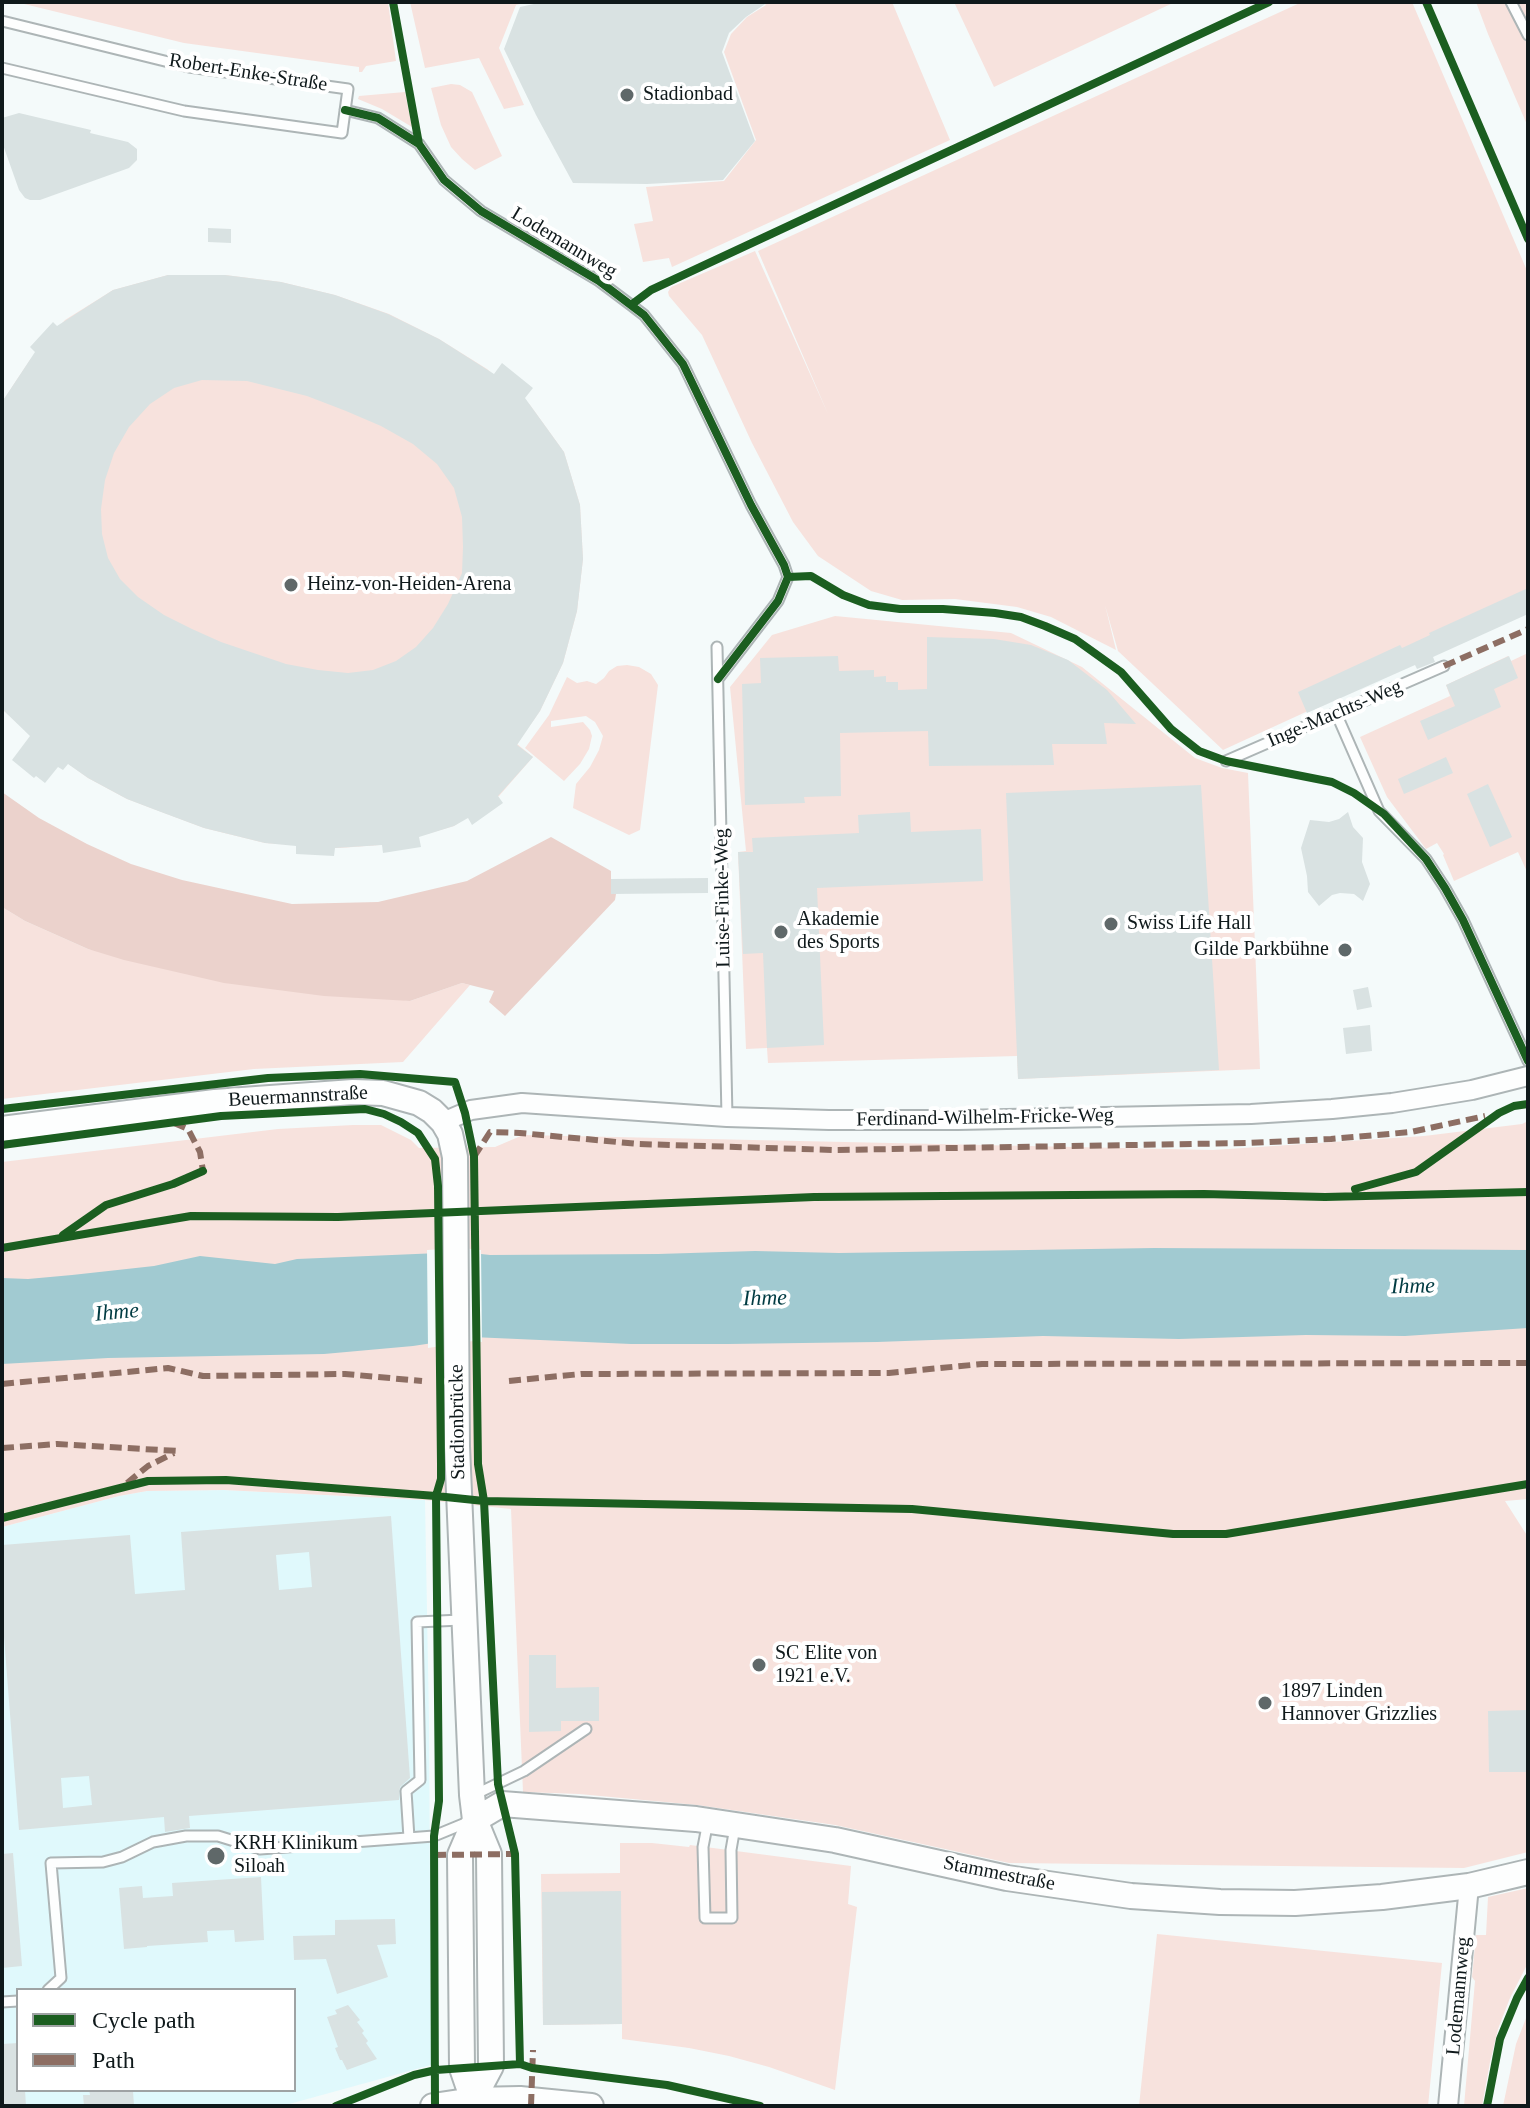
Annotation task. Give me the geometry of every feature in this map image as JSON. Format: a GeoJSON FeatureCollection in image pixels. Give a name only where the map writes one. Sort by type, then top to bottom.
{"type":"FeatureCollection","features":[{"type":"Feature","properties":{"kind":"street","name":"Ferdinand-Wilhelm-Fricke-Weg"},"geometry":{"type":"LineString","coordinates":[[443,1122],[471,1110],[522,1103],[727,1117],[829,1120],[1251,1114],[1392,1103],[1472,1090],[1528,1076]]}},
{"type":"Feature","properties":{"kind":"street","name":"Beuermannstraße"},"geometry":{"type":"LineString","coordinates":[[2,1129],[215,1102],[353,1092],[401,1097],[419,1103],[443,1122]]}},
{"type":"Feature","properties":{"kind":"street","name":"Stadionbrücke"},"geometry":{"type":"LineString","coordinates":[[443,1122],[450,1134],[455,1157],[457,1446],[475,1820],[460,1855],[462,2068],[473,2103]]}},
{"type":"Feature","properties":{"kind":"street","name":"Stammestraße"},"geometry":{"type":"LineString","coordinates":[[475,1820],[502,1804],[708,1821],[835,1840],[1007,1878],[1131,1896],[1220,1902],[1295,1903],[1382,1897],[1469,1886],[1528,1872]]}},
{"type":"Feature","properties":{"kind":"street","name":"Lodemannweg"},"geometry":{"type":"LineString","coordinates":[[1448,2106],[1469,1886]]}},
{"type":"Feature","properties":{"kind":"street"},"geometry":{"type":"LineString","coordinates":[[433,2106],[520,2099],[591,2106]]}},
{"type":"Feature","properties":{"kind":"lane"},"geometry":{"type":"LineString","coordinates":[[1511,2],[1528,35]]}},
{"type":"Feature","properties":{"kind":"lane","name":"Robert-Enke-Straße"},"geometry":{"type":"LineString","coordinates":[[2,21],[189,67],[348,89],[342,133],[184,111],[2,68]]}},
{"type":"Feature","properties":{"kind":"lane","name":"Lodemannweg"},"geometry":{"type":"LineString","coordinates":[[345,110],[378,118],[419,144],[444,180],[481,211],[599,281],[644,315],[683,364],[788,577],[778,601],[718,679]]}},
{"type":"Feature","properties":{"kind":"lane","name":"Luise-Finke-Weg"},"geometry":{"type":"LineString","coordinates":[[717,647],[727,1117]]}},
{"type":"Feature","properties":{"kind":"lane","name":"Inge-Machts-Weg"},"geometry":{"type":"LineString","coordinates":[[1226,761],[1444,666]]}},
{"type":"Feature","properties":{"kind":"lane"},"geometry":{"type":"LineString","coordinates":[[1336,713],[1379,811],[1426,859],[1463,920],[1528,1061]]}},
{"type":"Feature","properties":{"kind":"lane"},"geometry":{"type":"LineString","coordinates":[[409,1838],[406,1791],[420,1780],[417,1622],[465,1620]]}},
{"type":"Feature","properties":{"kind":"lane"},"geometry":{"type":"LineString","coordinates":[[472,1795],[524,1771],[586,1729]]}},
{"type":"Feature","properties":{"kind":"lane"},"geometry":{"type":"LineString","coordinates":[[50,1988],[61,1978],[51,1863],[103,1862],[122,1857],[153,1842],[186,1836],[218,1836],[260,1849],[434,1836],[475,1820]]}},
{"type":"Feature","properties":{"kind":"lane"},"geometry":{"type":"LineString","coordinates":[[708,1821],[703,1847],[705,1918],[732,1918],[731,1850],[735,1825]]}},
{"type":"Feature","properties":{"kind":"shaded area"},"geometry":{"type":"Polygon","coordinates":[[[16,2],[388,2],[396,61],[366,66],[359,72],[359,67],[184,43],[16,2]]]}},
{"type":"Feature","properties":{"kind":"shaded area"},"geometry":{"type":"Polygon","coordinates":[[[410,2],[528,2],[516,5],[499,48],[524,105],[504,109],[479,58],[425,68],[410,2]]]}},
{"type":"Feature","properties":{"kind":"shaded area"},"geometry":{"type":"Polygon","coordinates":[[[763,2],[892,2],[950,140],[672,267],[669,258],[643,262],[634,224],[653,221],[646,187],[724,181],[756,140],[724,52],[731,34],[747,17],[766,5],[763,2]]]}},
{"type":"Feature","properties":{"kind":"shaded area"},"geometry":{"type":"Polygon","coordinates":[[[954,2],[1175,2],[994,87],[954,2]]]}},
{"type":"Feature","properties":{"kind":"shaded area"},"geometry":{"type":"Polygon","coordinates":[[[1302,2],[1412,2],[1528,273],[1528,610],[1223,750],[1118,651],[1105,605],[1116,650],[1051,617],[1017,607],[955,599],[902,600],[871,591],[818,556],[793,522],[702,335],[668,292],[671,287],[755,251],[828,414],[758,251],[1302,2]]]}},
{"type":"Feature","properties":{"kind":"shaded area"},"geometry":{"type":"Polygon","coordinates":[[[1476,2],[1528,2],[1528,127],[1488,34],[1476,2]]]}},
{"type":"Feature","properties":{"kind":"shaded area"},"geometry":{"type":"Polygon","coordinates":[[[451,84],[472,92],[502,156],[475,170],[451,147],[441,125],[431,88],[451,84]]]}},
{"type":"Feature","properties":{"kind":"shaded area"},"geometry":{"type":"Polygon","coordinates":[[[405,92],[412,127],[358,99],[359,96],[405,92]]]}},
{"type":"Feature","properties":{"kind":"shaded area","name":"Heinz-von-Heiden-Arena"},"geometry":{"type":"Polygon","coordinates":[[[168,275],[225,275],[281,282],[335,295],[389,314],[439,339],[487,369],[530,405],[564,452],[580,505],[583,559],[577,611],[563,663],[540,711],[517,744],[533,757],[499,796],[454,826],[393,844],[340,848],[265,843],[204,828],[127,799],[88,778],[37,741],[2,709],[2,402],[30,360],[65,320],[113,290],[168,275]]]}},
{"type":"Feature","properties":{"kind":"shaded area"},"geometry":{"type":"Polygon","coordinates":[[[835,616],[1011,633],[1082,667],[1195,758],[1248,773],[1260,1069],[1018,1079],[1017,1056],[768,1063],[767,1048],[746,1049],[738,852],[746,851],[730,687],[772,635],[835,616]]]}},
{"type":"Feature","properties":{"kind":"shaded area"},"geometry":{"type":"Polygon","coordinates":[[[1528,653],[1528,874],[1518,852],[1454,881],[1437,843],[1426,849],[1387,797],[1360,737],[1450,696],[1446,685],[1508,656],[1511,661],[1528,653]]]}},
{"type":"Feature","properties":{"kind":"shaded area"},"geometry":{"type":"Polygon","coordinates":[[[627,665],[651,674],[658,685],[640,830],[629,835],[573,808],[576,784],[590,767],[603,736],[595,722],[586,716],[551,721],[551,727],[583,722],[592,736],[580,764],[564,781],[525,748],[549,715],[567,677],[577,683],[587,681],[596,684],[617,666],[627,665]]]}},
{"type":"Feature","properties":{"kind":"shaded area"},"geometry":{"type":"Polygon","coordinates":[[[2,792],[39,818],[131,864],[182,880],[292,904],[378,902],[467,881],[551,837],[611,871],[611,893],[616,894],[615,900],[505,1016],[489,1002],[494,991],[462,983],[410,1001],[324,996],[224,983],[88,949],[25,921],[2,907],[2,792]]]}},
{"type":"Feature","properties":{"kind":"shaded area"},"geometry":{"type":"Polygon","coordinates":[[[2,907],[25,921],[88,949],[410,1001],[462,983],[470,985],[403,1062],[254,1069],[2,1099],[2,907]]]}},
{"type":"Feature","properties":{"kind":"shaded area"},"geometry":{"type":"Polygon","coordinates":[[[1528,1121],[1528,1499],[1505,1501],[1528,1537],[1528,1852],[1464,1868],[1009,1863],[835,1825],[697,1805],[523,1792],[511,1509],[425,1500],[224,1490],[147,1491],[2,1527],[2,1162],[278,1129],[353,1125],[381,1125],[411,1140],[419,1148],[495,1147],[523,1135],[1213,1150],[1424,1136],[1528,1121]]]}},
{"type":"Feature","properties":{"kind":"shaded area","name":"KRH Klinikum Siloah"},"geometry":{"type":"Polygon","coordinates":[[[224,1490],[425,1500],[431,2065],[282,2106],[2,2106],[2,1527],[147,1491],[224,1490]]]}},
{"type":"Feature","properties":{"kind":"shaded area"},"geometry":{"type":"Polygon","coordinates":[[[620,1843],[690,1845],[851,1866],[848,1904],[857,1907],[835,2090],[729,2056],[622,2039],[622,2024],[543,2025],[541,1874],[620,1873],[620,1843]]]}},
{"type":"Feature","properties":{"kind":"shaded area"},"geometry":{"type":"Polygon","coordinates":[[[1528,1888],[1528,1963],[1498,2029],[1482,2106],[1464,2106],[1476,1935],[1486,1935],[1488,1897],[1528,1888]]]}},
{"type":"Feature","properties":{"kind":"shaded area"},"geometry":{"type":"Polygon","coordinates":[[[1157,1934],[1442,1963],[1428,2106],[1139,2106],[1157,1934]]]}},
{"type":"Feature","properties":{"kind":"shaded area"},"geometry":{"type":"Polygon","coordinates":[[[1528,2013],[1528,2106],[1503,2106],[1516,2044],[1528,2013]]]}},
{"type":"Feature","properties":{"kind":"water","name":"Ihme"},"geometry":{"type":"Polygon","coordinates":[[[1154,1248],[1528,1250],[1528,1328],[1405,1336],[1179,1339],[1043,1336],[728,1344],[631,1344],[472,1337],[324,1354],[108,1358],[2,1364],[2,1278],[28,1279],[154,1266],[200,1256],[275,1264],[297,1259],[463,1252],[490,1255],[755,1251],[839,1253],[1154,1248]]]}},
{"type":"Feature","properties":{"kind":"pier"},"geometry":{"type":"Polygon","coordinates":[[[427,1250],[481,1250],[482,1342],[428,1348],[427,1250]]]}},
{"type":"Feature","properties":{"kind":"building","name":"Stadionbad"},"geometry":{"type":"Polygon","coordinates":[[[543,2],[768,2],[729,33],[722,52],[755,141],[723,180],[647,184],[573,183],[504,49],[520,7],[543,2]]]}},
{"type":"Feature","properties":{"kind":"building"},"geometry":{"type":"Polygon","coordinates":[[[19,113],[128,142],[137,149],[137,160],[129,168],[40,200],[30,200],[19,190],[2,142],[2,118],[19,113]]]}},
{"type":"Feature","properties":{"kind":"building"},"geometry":{"type":"Polygon","coordinates":[[[208,228],[231,229],[231,243],[208,242],[208,228]]]}},
{"type":"Feature","properties":{"kind":"building","name":"Heinz-von-Heiden-Arena"},"geometry":{"type":"Polygon","coordinates":[[[168,275],[225,275],[281,282],[335,295],[388,314],[439,339],[494,374],[502,363],[533,388],[525,398],[564,452],[580,505],[583,559],[577,611],[563,663],[540,711],[517,745],[533,757],[498,796],[503,803],[472,825],[468,818],[419,837],[421,847],[383,853],[382,845],[335,848],[334,856],[296,854],[296,846],[265,843],[204,828],[127,799],[68,764],[63,770],[58,767],[45,783],[12,760],[30,736],[2,709],[2,402],[35,352],[30,347],[53,322],[57,326],[113,290],[168,275]],[[202,380],[174,388],[150,404],[129,427],[114,453],[105,480],[101,509],[102,534],[108,558],[120,579],[138,597],[164,615],[221,642],[286,664],[318,670],[348,673],[373,670],[396,661],[416,647],[433,628],[462,573],[462,517],[454,488],[437,464],[413,444],[381,426],[307,396],[247,381],[202,380]]]}},
{"type":"Feature","properties":{"kind":"building"},"geometry":{"type":"Polygon","coordinates":[[[1528,588],[1528,614],[1433,657],[1435,662],[1417,669],[1415,665],[1307,713],[1298,692],[1400,645],[1402,648],[1528,588]]]}},
{"type":"Feature","properties":{"kind":"building"},"geometry":{"type":"Polygon","coordinates":[[[927,637],[994,639],[1031,645],[1068,660],[1107,690],[1136,724],[1104,723],[1107,744],[1052,744],[1054,765],[929,766],[928,731],[840,733],[841,796],[804,797],[805,803],[745,805],[742,684],[761,683],[760,658],[838,656],[839,671],[874,670],[874,677],[886,676],[886,682],[898,682],[898,690],[927,689],[927,637]]]}},
{"type":"Feature","properties":{"kind":"building"},"geometry":{"type":"Polygon","coordinates":[[[1509,656],[1518,678],[1494,689],[1501,707],[1428,740],[1420,721],[1455,706],[1446,685],[1509,656]]]}},
{"type":"Feature","properties":{"kind":"building"},"geometry":{"type":"Polygon","coordinates":[[[1446,757],[1453,773],[1404,794],[1398,779],[1446,757]]]}},
{"type":"Feature","properties":{"kind":"building"},"geometry":{"type":"Polygon","coordinates":[[[1488,784],[1512,837],[1490,847],[1467,794],[1488,784]]]}},
{"type":"Feature","properties":{"kind":"building","name":"Swiss Life Hall"},"geometry":{"type":"Polygon","coordinates":[[[1201,785],[1219,1070],[1018,1079],[1006,793],[1201,785]]]}},
{"type":"Feature","properties":{"kind":"building","name":"Akademie des Sports"},"geometry":{"type":"Polygon","coordinates":[[[910,812],[911,832],[981,829],[983,881],[817,888],[824,1045],[767,1048],[763,953],[743,954],[738,852],[753,852],[752,838],[859,833],[858,815],[910,812]]]}},
{"type":"Feature","properties":{"kind":"building"},"geometry":{"type":"Polygon","coordinates":[[[1348,812],[1353,827],[1363,838],[1362,862],[1370,884],[1363,901],[1354,894],[1340,893],[1332,895],[1319,906],[1308,892],[1301,848],[1310,820],[1329,822],[1348,812]]]}},
{"type":"Feature","properties":{"kind":"building"},"geometry":{"type":"Polygon","coordinates":[[[708,878],[708,893],[611,894],[611,879],[708,878]]]}},
{"type":"Feature","properties":{"kind":"building"},"geometry":{"type":"Polygon","coordinates":[[[1368,987],[1372,1007],[1357,1010],[1353,990],[1368,987]]]}},
{"type":"Feature","properties":{"kind":"building"},"geometry":{"type":"Polygon","coordinates":[[[1370,1025],[1372,1051],[1346,1054],[1343,1028],[1370,1025]]]}},
{"type":"Feature","properties":{"kind":"building"},"geometry":{"type":"Polygon","coordinates":[[[391,1516],[410,1778],[400,1787],[399,1800],[189,1816],[190,1828],[165,1832],[164,1817],[19,1830],[2,1611],[2,1545],[130,1535],[135,1594],[185,1590],[181,1532],[391,1516]],[[309,1552],[276,1555],[279,1590],[312,1587],[309,1552]],[[89,1776],[61,1778],[63,1808],[92,1805],[89,1776]]]}},
{"type":"Feature","properties":{"kind":"building"},"geometry":{"type":"Polygon","coordinates":[[[529,1655],[556,1655],[556,1688],[599,1687],[599,1721],[561,1721],[561,1731],[529,1732],[529,1655]]]}},
{"type":"Feature","properties":{"kind":"building"},"geometry":{"type":"Polygon","coordinates":[[[1528,1710],[1528,1772],[1489,1772],[1488,1711],[1528,1710]]]}},
{"type":"Feature","properties":{"kind":"building"},"geometry":{"type":"Polygon","coordinates":[[[13,1853],[22,1966],[2,1968],[2,1854],[13,1853]]]}},
{"type":"Feature","properties":{"kind":"building"},"geometry":{"type":"Polygon","coordinates":[[[261,1877],[264,1940],[235,1942],[234,1930],[207,1931],[208,1942],[124,1949],[119,1888],[142,1886],[143,1898],[173,1896],[172,1883],[261,1877]]]}},
{"type":"Feature","properties":{"kind":"building"},"geometry":{"type":"Polygon","coordinates":[[[621,1891],[622,2024],[543,2025],[542,1892],[621,1891]]]}},
{"type":"Feature","properties":{"kind":"building"},"geometry":{"type":"Polygon","coordinates":[[[395,1919],[396,1944],[377,1945],[388,1977],[337,1994],[326,1959],[294,1960],[293,1936],[335,1935],[335,1920],[395,1919]]]}},
{"type":"Feature","properties":{"kind":"building"},"geometry":{"type":"Polygon","coordinates":[[[348,2005],[360,2020],[357,2022],[364,2031],[366,2043],[377,2059],[347,2070],[335,2048],[338,2047],[327,2017],[348,2005]]]}},
{"type":"Feature","properties":{"kind":"building"},"geometry":{"type":"Polygon","coordinates":[[[16,2043],[16,2092],[25,2092],[26,2106],[2,2106],[2,2044],[16,2043]]]}},
{"type":"Feature","properties":{"kind":"building"},"geometry":{"type":"Polygon","coordinates":[[[89,2092],[133,2092],[134,2106],[84,2106],[83,2095],[90,2095],[89,2092]]]}},
{"type":"Feature","properties":{"kind":"marked path"},"geometry":{"type":"LineString","coordinates":[[1444,666],[1528,629]]}},
{"type":"Feature","properties":{"kind":"marked path"},"geometry":{"type":"LineString","coordinates":[[474,1157],[490,1132],[639,1144],[834,1150],[1331,1139],[1411,1132],[1485,1116]]}},
{"type":"Feature","properties":{"kind":"marked path"},"geometry":{"type":"LineString","coordinates":[[174,1123],[188,1129],[200,1152],[203,1171],[196,1174]]}},
{"type":"Feature","properties":{"kind":"marked path"},"geometry":{"type":"LineString","coordinates":[[509,1381],[581,1374],[889,1373],[982,1364],[1528,1363]]}},
{"type":"Feature","properties":{"kind":"marked path"},"geometry":{"type":"LineString","coordinates":[[2,1384],[168,1368],[203,1376],[345,1374],[422,1381]]}},
{"type":"Feature","properties":{"kind":"marked path"},"geometry":{"type":"LineString","coordinates":[[2,1448],[57,1444],[178,1451]]}},
{"type":"Feature","properties":{"kind":"marked path"},"geometry":{"type":"LineString","coordinates":[[127,1483],[148,1466],[174,1453]]}},
{"type":"Feature","properties":{"kind":"marked path"},"geometry":{"type":"LineString","coordinates":[[434,1855],[515,1854]]}},
{"type":"Feature","properties":{"kind":"marked path"},"geometry":{"type":"LineString","coordinates":[[531,2106],[533,2050]]}},
{"type":"Feature","properties":{"kind":"cycle path"},"geometry":{"type":"LineString","coordinates":[[393,2],[419,144]]}},
{"type":"Feature","properties":{"kind":"cycle path"},"geometry":{"type":"LineString","coordinates":[[631,305],[651,290],[1269,2]]}},
{"type":"Feature","properties":{"kind":"cycle path"},"geometry":{"type":"LineString","coordinates":[[1426,2],[1528,239]]}},
{"type":"Feature","properties":{"kind":"cycle path"},"geometry":{"type":"LineString","coordinates":[[345,110],[378,118],[419,144],[444,180],[481,211],[599,281],[644,315],[683,364],[788,577]]}},
{"type":"Feature","properties":{"kind":"cycle path"},"geometry":{"type":"LineString","coordinates":[[788,577],[811,576],[843,595],[869,605],[995,613],[1021,617],[1045,626],[1075,639],[1121,672],[1171,729],[1199,751],[1226,761],[1332,782],[1354,793],[1384,814],[1426,859],[1445,888],[1528,1061]]}},
{"type":"Feature","properties":{"kind":"cycle path"},"geometry":{"type":"LineString","coordinates":[[718,679],[778,601],[788,577]]}},
{"type":"Feature","properties":{"kind":"cycle path"},"geometry":{"type":"LineString","coordinates":[[2,1109],[268,1078],[360,1074],[455,1082],[474,1156],[478,1464],[484,1501],[498,1784],[515,1854],[520,2064]]}},
{"type":"Feature","properties":{"kind":"cycle path"},"geometry":{"type":"LineString","coordinates":[[1355,1189],[1416,1172],[1499,1113],[1528,1104]]}},
{"type":"Feature","properties":{"kind":"cycle path"},"geometry":{"type":"LineString","coordinates":[[2,1145],[221,1116],[365,1109],[384,1114],[418,1133],[435,1159],[438,1186],[441,1464],[436,1496],[439,1801],[434,1836],[435,2106]]}},
{"type":"Feature","properties":{"kind":"cycle path"},"geometry":{"type":"LineString","coordinates":[[63,1235],[106,1205],[203,1171]]}},
{"type":"Feature","properties":{"kind":"cycle path"},"geometry":{"type":"LineString","coordinates":[[2,1248],[191,1216],[338,1217],[814,1197],[1204,1194],[1325,1197],[1528,1192]]}},
{"type":"Feature","properties":{"kind":"cycle path"},"geometry":{"type":"LineString","coordinates":[[2,1518],[148,1481],[226,1480],[484,1501],[912,1509],[1173,1534],[1226,1534],[1528,1484]]}},
{"type":"Feature","properties":{"kind":"cycle path"},"geometry":{"type":"LineString","coordinates":[[1487,2106],[1500,2039],[1528,1978]]}},
{"type":"Feature","properties":{"kind":"cycle path"},"geometry":{"type":"LineString","coordinates":[[336,2106],[414,2075],[436,2070],[520,2064],[667,2085],[760,2106]]}},
{"type":"Feature","properties":{"kind":"place","name":"Stadionbad"},"geometry":{"type":"Point","coordinates":[627,95]}},
{"type":"Feature","properties":{"kind":"place","name":"Heinz-von-Heiden-Arena"},"geometry":{"type":"Point","coordinates":[291,585]}},
{"type":"Feature","properties":{"kind":"place","name":"Swiss Life Hall"},"geometry":{"type":"Point","coordinates":[1111,924]}},
{"type":"Feature","properties":{"kind":"place","name":"Akademie des Sports"},"geometry":{"type":"Point","coordinates":[781,932]}},
{"type":"Feature","properties":{"kind":"place","name":"Gilde Parkbühne"},"geometry":{"type":"Point","coordinates":[1345,950]}},
{"type":"Feature","properties":{"kind":"place","name":"SC Elite von 1921 e.V."},"geometry":{"type":"Point","coordinates":[759,1665]}},
{"type":"Feature","properties":{"kind":"place","name":"1897 Linden Hannover Grizzlies"},"geometry":{"type":"Point","coordinates":[1265,1703]}},
{"type":"Feature","properties":{"kind":"place","name":"KRH Klinikum Siloah"},"geometry":{"type":"Point","coordinates":[216,1856]}}]}
